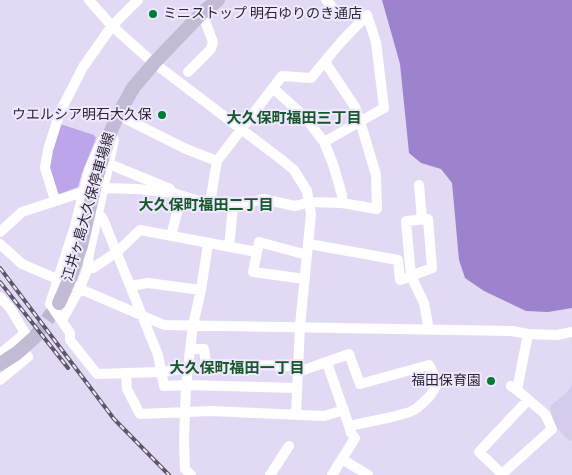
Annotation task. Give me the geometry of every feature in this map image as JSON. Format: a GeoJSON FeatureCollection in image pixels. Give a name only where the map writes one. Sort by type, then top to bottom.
{"type":"FeatureCollection","features":[{"type":"Feature","properties":{"kind":"main road","name":"江井ヶ島大久保停車場線"},"geometry":{"type":"LineString","coordinates":[[59,303],[70,278],[97,176],[110,133],[118,115],[133,88],[154,63],[218,0]]}},
{"type":"Feature","properties":{"kind":"main road"},"geometry":{"type":"LineString","coordinates":[[0,355],[17,353],[30,335]]}},
{"type":"Feature","properties":{"kind":"street"},"geometry":{"type":"LineString","coordinates":[[90,0],[112,26],[154,63],[294,170],[307,191],[311,214],[300,326],[296,414]]}},
{"type":"Feature","properties":{"kind":"street"},"geometry":{"type":"LineString","coordinates":[[54,200],[45,168],[53,131],[60,112],[83,67],[112,26],[138,0]]}},
{"type":"Feature","properties":{"kind":"street"},"geometry":{"type":"LineString","coordinates":[[326,0],[334,9]]}},
{"type":"Feature","properties":{"kind":"street"},"geometry":{"type":"LineString","coordinates":[[188,72],[212,49],[213,42],[202,14]]}},
{"type":"Feature","properties":{"kind":"street"},"geometry":{"type":"LineString","coordinates":[[210,203],[217,161],[274,89],[282,76],[311,78],[367,15],[376,42],[384,108],[324,142]]}},
{"type":"Feature","properties":{"kind":"street"},"geometry":{"type":"LineString","coordinates":[[104,188],[137,189],[233,207],[263,199],[295,206],[310,202],[342,203],[376,209],[376,175],[360,120],[355,107],[325,62]]}},
{"type":"Feature","properties":{"kind":"street"},"geometry":{"type":"LineString","coordinates":[[274,89],[305,118],[324,142],[342,195],[342,203]]}},
{"type":"Feature","properties":{"kind":"street"},"geometry":{"type":"LineString","coordinates":[[118,115],[186,150],[217,161]]}},
{"type":"Feature","properties":{"kind":"street"},"geometry":{"type":"LineString","coordinates":[[62,320],[80,288],[88,267],[89,254],[114,140],[110,133],[104,137],[89,170],[75,226],[50,304],[70,333],[70,340],[98,374],[160,372],[188,368]]}},
{"type":"Feature","properties":{"kind":"street"},"geometry":{"type":"LineString","coordinates":[[109,164],[171,189],[177,195]]}},
{"type":"Feature","properties":{"kind":"street"},"geometry":{"type":"LineString","coordinates":[[419,185],[422,219]]}},
{"type":"Feature","properties":{"kind":"street"},"geometry":{"type":"LineString","coordinates":[[0,232],[22,212],[83,192]]}},
{"type":"Feature","properties":{"kind":"street"},"geometry":{"type":"LineString","coordinates":[[171,236],[177,195]]}},
{"type":"Feature","properties":{"kind":"street"},"geometry":{"type":"LineString","coordinates":[[229,247],[233,207]]}},
{"type":"Feature","properties":{"kind":"street"},"geometry":{"type":"LineString","coordinates":[[98,213],[103,219],[117,252],[158,355],[164,386],[297,388]]}},
{"type":"Feature","properties":{"kind":"street"},"geometry":{"type":"LineString","coordinates":[[305,279],[253,272],[259,242],[308,250],[398,260],[400,280],[411,276],[432,268],[428,219],[406,221],[411,276],[424,303],[429,330]]}},
{"type":"Feature","properties":{"kind":"street"},"geometry":{"type":"LineString","coordinates":[[88,267],[93,268],[117,252],[140,230],[257,252]]}},
{"type":"Feature","properties":{"kind":"street"},"geometry":{"type":"LineString","coordinates":[[0,244],[22,264],[164,325],[512,331],[528,334],[557,335],[572,332]]}},
{"type":"Feature","properties":{"kind":"street"},"geometry":{"type":"LineString","coordinates":[[191,475],[184,469],[184,412],[193,325],[208,244]]}},
{"type":"Feature","properties":{"kind":"street"},"geometry":{"type":"LineString","coordinates":[[130,286],[148,283],[201,290]]}},
{"type":"Feature","properties":{"kind":"street"},"geometry":{"type":"LineString","coordinates":[[0,297],[30,335],[16,340],[0,355]]}},
{"type":"Feature","properties":{"kind":"street"},"geometry":{"type":"LineString","coordinates":[[528,334],[514,388],[545,414],[552,429],[502,474],[479,452],[528,400]]}},
{"type":"Feature","properties":{"kind":"street"},"geometry":{"type":"LineString","coordinates":[[0,380],[28,358],[16,340]]}},
{"type":"Feature","properties":{"kind":"street"},"geometry":{"type":"LineString","coordinates":[[190,349],[204,349],[206,364],[298,369],[327,363],[349,354],[360,384],[429,365],[436,379],[436,386],[430,396],[417,408],[392,418],[349,426]]}},
{"type":"Feature","properties":{"kind":"street"},"geometry":{"type":"LineString","coordinates":[[327,363],[351,433],[355,438],[332,475]]}},
{"type":"Feature","properties":{"kind":"street"},"geometry":{"type":"LineString","coordinates":[[126,373],[127,389],[140,414],[184,412],[324,416],[344,410]]}},
{"type":"Feature","properties":{"kind":"street"},"geometry":{"type":"LineString","coordinates":[[270,475],[289,446]]}},
{"type":"Feature","properties":{"kind":"street"},"geometry":{"type":"LineString","coordinates":[[342,459],[368,475]]}},
{"type":"Feature","properties":{"kind":"shaded area"},"geometry":{"type":"Polygon","coordinates":[[[382,0],[572,0],[572,308],[548,312],[526,311],[484,291],[465,278],[459,260],[452,183],[441,169],[421,163],[409,153],[400,64],[382,0]]]}},
{"type":"Feature","properties":{"kind":"shaded area"},"geometry":{"type":"Polygon","coordinates":[[[60,124],[94,135],[96,138],[78,187],[59,194],[55,192],[47,169],[60,124]]]}},
{"type":"Feature","properties":{"kind":"shaded area"},"geometry":{"type":"Polygon","coordinates":[[[572,380],[572,441],[566,438],[555,426],[550,406],[571,387],[572,380]]]}},
{"type":"Feature","properties":{"kind":"tunnel"},"geometry":{"type":"LineString","coordinates":[[35,337],[59,303]]}},
{"type":"Feature","properties":{"kind":"railway"},"geometry":{"type":"LineString","coordinates":[[0,268],[114,419],[169,475]]}},
{"type":"Feature","properties":{"kind":"railway"},"geometry":{"type":"LineString","coordinates":[[0,282],[68,368]]}},
{"type":"Feature","properties":{"kind":"place","name":"ミニストップ 明石ゆりのき通店"},"geometry":{"type":"Point","coordinates":[153,14]}},
{"type":"Feature","properties":{"kind":"place","name":"ウエルシア明石大久保"},"geometry":{"type":"Point","coordinates":[162,115]}},
{"type":"Feature","properties":{"kind":"place","name":"福田保育園"},"geometry":{"type":"Point","coordinates":[491,381]}},
{"type":"Feature","properties":{"kind":"district","name":"大久保町福田三丁目"},"geometry":{"type":"Point","coordinates":[294,119]}},
{"type":"Feature","properties":{"kind":"district","name":"大久保町福田二丁目"},"geometry":{"type":"Point","coordinates":[206,206]}},
{"type":"Feature","properties":{"kind":"district","name":"大久保町福田一丁目"},"geometry":{"type":"Point","coordinates":[237,369]}}]}
